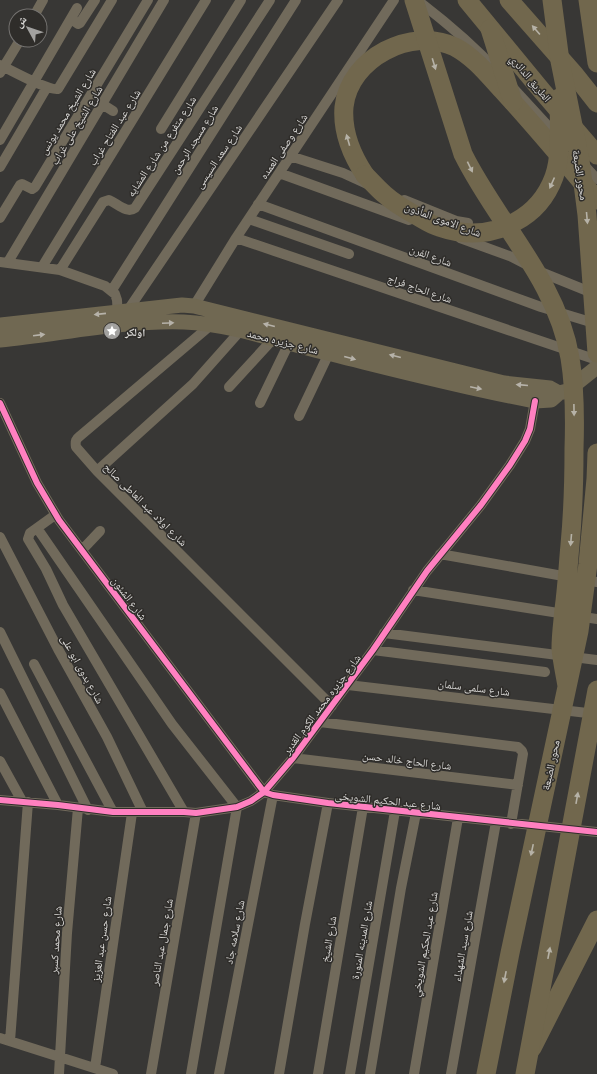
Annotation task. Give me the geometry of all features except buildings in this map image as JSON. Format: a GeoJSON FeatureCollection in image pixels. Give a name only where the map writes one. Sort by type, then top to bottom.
{"type":"FeatureCollection","features":[{"type":"Feature","properties":{"kind":"highway"},"geometry":{"type":"LineString","coordinates":[[415,0],[463,154],[474,176],[531,262],[551,298],[562,327],[570,357],[574,388],[574,498],[561,648],[563,667],[568,686]]}},
{"type":"Feature","properties":{"kind":"highway","name":"الطريق الدائري"},"geometry":{"type":"LineString","coordinates":[[467,0],[597,155]]}},
{"type":"Feature","properties":{"kind":"highway"},"geometry":{"type":"LineString","coordinates":[[509,0],[575,75],[597,103]]}},
{"type":"Feature","properties":{"kind":"highway","name":"محور الضبعة"},"geometry":{"type":"LineString","coordinates":[[552,0],[560,61],[580,160],[587,215],[597,353]]}},
{"type":"Feature","properties":{"kind":"highway"},"geometry":{"type":"LineString","coordinates":[[588,0],[597,63]]}},
{"type":"Feature","properties":{"kind":"highway"},"geometry":{"type":"LineString","coordinates":[[490,29],[513,102]]}},
{"type":"Feature","properties":{"kind":"highway"},"geometry":{"type":"LineString","coordinates":[[560,61],[558,157],[555,176],[547,193],[535,208],[520,220],[504,228],[484,233],[461,232],[438,227],[405,209],[385,195],[365,175],[354,158],[346,138],[344,106],[354,80],[366,64],[392,47],[420,40],[455,47],[470,57],[513,102],[597,200]]}},
{"type":"Feature","properties":{"kind":"highway"},"geometry":{"type":"LineString","coordinates":[[575,75],[597,92]]}},
{"type":"Feature","properties":{"kind":"highway","name":"محور الضبعة"},"geometry":{"type":"LineString","coordinates":[[486,1074],[511,945],[579,631],[588,564],[597,453]]}},
{"type":"Feature","properties":{"kind":"highway"},"geometry":{"type":"LineString","coordinates":[[525,1074],[597,690]]}},
{"type":"Feature","properties":{"kind":"highway"},"geometry":{"type":"LineString","coordinates":[[529,1055],[597,920]]}},
{"type":"Feature","properties":{"kind":"main road","name":"شارع جزيره محمد"},"geometry":{"type":"LineString","coordinates":[[0,340],[182,305],[194,306],[504,383],[550,388],[559,393]]}},
{"type":"Feature","properties":{"kind":"main road","name":"شارع جزيره محمد"},"geometry":{"type":"LineString","coordinates":[[0,325],[121,316],[211,325],[241,330],[406,373],[535,401],[551,400],[559,393],[567,391],[597,366]]}},
{"type":"Feature","properties":{"kind":"street"},"geometry":{"type":"LineString","coordinates":[[71,19],[78,24],[80,23],[95,0]]}},
{"type":"Feature","properties":{"kind":"street"},"geometry":{"type":"LineString","coordinates":[[15,48],[1,68],[56,90],[60,88],[112,0]]}},
{"type":"Feature","properties":{"kind":"street","name":"شارع الشيخ محمد يونس"},"geometry":{"type":"LineString","coordinates":[[0,218],[20,185],[22,184],[32,189],[35,187],[148,0]]}},
{"type":"Feature","properties":{"kind":"street","name":"شارع الشيخ على غراب"},"geometry":{"type":"LineString","coordinates":[[4,262],[102,104],[164,0]]}},
{"type":"Feature","properties":{"kind":"street","name":"شارع عبد الفتاح غراب"},"geometry":{"type":"LineString","coordinates":[[42,267],[206,0]]}},
{"type":"Feature","properties":{"kind":"street"},"geometry":{"type":"LineString","coordinates":[[161,129],[241,0]]}},
{"type":"Feature","properties":{"kind":"street","name":"شارع متفرع من شارع المشايه"},"geometry":{"type":"LineString","coordinates":[[60,270],[103,202],[109,200],[128,210],[136,208],[270,0]]}},
{"type":"Feature","properties":{"kind":"street","name":"شارع مسجد الرحمن"},"geometry":{"type":"LineString","coordinates":[[112,290],[296,0]]}},
{"type":"Feature","properties":{"kind":"street","name":"شارع سعد السيسى"},"geometry":{"type":"LineString","coordinates":[[121,316],[338,0]]}},
{"type":"Feature","properties":{"kind":"street","name":"شارع وصفى العمده"},"geometry":{"type":"LineString","coordinates":[[194,306],[258,204],[394,0]]}},
{"type":"Feature","properties":{"kind":"street"},"geometry":{"type":"LineString","coordinates":[[415,0],[454,30],[483,55],[597,179]]}},
{"type":"Feature","properties":{"kind":"street"},"geometry":{"type":"LineString","coordinates":[[0,140],[77,8]]}},
{"type":"Feature","properties":{"kind":"street"},"geometry":{"type":"LineString","coordinates":[[0,167],[47,87]]}},
{"type":"Feature","properties":{"kind":"street"},"geometry":{"type":"LineString","coordinates":[[102,104],[113,111]]}},
{"type":"Feature","properties":{"kind":"street"},"geometry":{"type":"LineString","coordinates":[[290,156],[343,173],[428,210],[456,221],[468,223]]}},
{"type":"Feature","properties":{"kind":"street","name":"شارع الاموى المأذون"},"geometry":{"type":"LineString","coordinates":[[279,173],[512,257],[543,273],[597,294]]}},
{"type":"Feature","properties":{"kind":"street","name":"شارع الفرن"},"geometry":{"type":"LineString","coordinates":[[258,204],[541,307],[597,324]]}},
{"type":"Feature","properties":{"kind":"street"},"geometry":{"type":"LineString","coordinates":[[249,219],[348,254]]}},
{"type":"Feature","properties":{"kind":"street","name":"شارع الحاج فراج"},"geometry":{"type":"LineString","coordinates":[[236,238],[597,360]]}},
{"type":"Feature","properties":{"kind":"street"},"geometry":{"type":"LineString","coordinates":[[4,262],[60,270],[105,286],[112,290],[115,294],[121,316]]}},
{"type":"Feature","properties":{"kind":"street","name":"شارع اولاد عبد العاطى صالح"},"geometry":{"type":"LineString","coordinates":[[211,325],[77,439],[76,447],[97,471],[332,706]]}},
{"type":"Feature","properties":{"kind":"street"},"geometry":{"type":"LineString","coordinates":[[97,471],[193,384],[241,330]]}},
{"type":"Feature","properties":{"kind":"street"},"geometry":{"type":"LineString","coordinates":[[229,387],[272,339]]}},
{"type":"Feature","properties":{"kind":"street"},"geometry":{"type":"LineString","coordinates":[[260,403],[289,343]]}},
{"type":"Feature","properties":{"kind":"street"},"geometry":{"type":"LineString","coordinates":[[299,416],[329,353]]}},
{"type":"Feature","properties":{"kind":"street","name":"شارع جزيره محمد الكوم القدير"},"geometry":{"type":"LineString","coordinates":[[0,800],[113,812],[196,813],[237,807],[268,794],[373,650],[413,590],[440,554],[481,505],[510,465],[525,441],[530,429],[535,401]]}},
{"type":"Feature","properties":{"kind":"street","name":"شارع الشئون"},"geometry":{"type":"LineString","coordinates":[[0,403],[37,483],[55,515],[268,794]]}},
{"type":"Feature","properties":{"kind":"street"},"geometry":{"type":"LineString","coordinates":[[55,515],[30,533],[28,539],[70,617],[184,812]]}},
{"type":"Feature","properties":{"kind":"street"},"geometry":{"type":"LineString","coordinates":[[37,528],[172,724],[237,807],[191,1074]]}},
{"type":"Feature","properties":{"kind":"street"},"geometry":{"type":"LineString","coordinates":[[82,550],[100,531]]}},
{"type":"Feature","properties":{"kind":"street","name":"شارع بدوى ابو على"},"geometry":{"type":"LineString","coordinates":[[0,537],[58,649],[107,737],[143,812]]}},
{"type":"Feature","properties":{"kind":"street"},"geometry":{"type":"LineString","coordinates":[[440,554],[597,582]]}},
{"type":"Feature","properties":{"kind":"street"},"geometry":{"type":"LineString","coordinates":[[413,590],[597,619]]}},
{"type":"Feature","properties":{"kind":"street"},"geometry":{"type":"LineString","coordinates":[[0,632],[83,809]]}},
{"type":"Feature","properties":{"kind":"street"},"geometry":{"type":"LineString","coordinates":[[384,633],[597,660]]}},
{"type":"Feature","properties":{"kind":"street"},"geometry":{"type":"LineString","coordinates":[[373,650],[545,672]]}},
{"type":"Feature","properties":{"kind":"street"},"geometry":{"type":"LineString","coordinates":[[34,664],[113,812]]}},
{"type":"Feature","properties":{"kind":"street","name":"شارع سلمى سلمان"},"geometry":{"type":"LineString","coordinates":[[348,685],[597,714]]}},
{"type":"Feature","properties":{"kind":"street"},"geometry":{"type":"LineString","coordinates":[[0,693],[58,805]]}},
{"type":"Feature","properties":{"kind":"street"},"geometry":{"type":"LineString","coordinates":[[320,722],[518,747],[523,754],[511,824]]}},
{"type":"Feature","properties":{"kind":"street","name":"شارع الحاج خالد حسن"},"geometry":{"type":"LineString","coordinates":[[293,758],[518,785]]}},
{"type":"Feature","properties":{"kind":"street"},"geometry":{"type":"LineString","coordinates":[[0,761],[25,802],[5,1040],[60,1056],[80,1069],[95,1068],[114,1074]]}},
{"type":"Feature","properties":{"kind":"street","name":"شارع عبد الحكيم الشويخى"},"geometry":{"type":"LineString","coordinates":[[268,794],[328,804],[597,832]]}},
{"type":"Feature","properties":{"kind":"street","name":"شارع سلامه جاد"},"geometry":{"type":"LineString","coordinates":[[219,1074],[268,794]]}},
{"type":"Feature","properties":{"kind":"street"},"geometry":{"type":"LineString","coordinates":[[279,1074],[328,804]]}},
{"type":"Feature","properties":{"kind":"street","name":"شارع الشيخ"},"geometry":{"type":"LineString","coordinates":[[318,1074],[363,807]]}},
{"type":"Feature","properties":{"kind":"street","name":"شارع محمد كسبر"},"geometry":{"type":"LineString","coordinates":[[59,1074],[67,933],[83,809]]}},
{"type":"Feature","properties":{"kind":"street","name":"شارع المدينه المنورة"},"geometry":{"type":"LineString","coordinates":[[350,1074],[396,811]]}},
{"type":"Feature","properties":{"kind":"street","name":"شارع حسن عبد العزيز"},"geometry":{"type":"LineString","coordinates":[[95,1068],[132,813]]}},
{"type":"Feature","properties":{"kind":"street","name":"شارع جمال عبد الناصر"},"geometry":{"type":"LineString","coordinates":[[151,1074],[196,813]]}},
{"type":"Feature","properties":{"kind":"street"},"geometry":{"type":"LineString","coordinates":[[370,1074],[401,888],[416,813]]}},
{"type":"Feature","properties":{"kind":"street","name":"شارع عبد الحكيم الشويخي"},"geometry":{"type":"LineString","coordinates":[[414,1074],[458,818]]}},
{"type":"Feature","properties":{"kind":"street","name":"شارع سيد الشهداء"},"geometry":{"type":"LineString","coordinates":[[451,1074],[496,822]]}},
{"type":"Feature","properties":{"kind":"cycle path"},"geometry":{"type":"LineString","coordinates":[[0,800],[113,812],[196,813],[237,807],[251,801],[264,792],[293,758],[373,650],[427,571],[481,505],[510,465],[525,441],[530,429],[535,401]]}},
{"type":"Feature","properties":{"kind":"cycle path"},"geometry":{"type":"LineString","coordinates":[[0,403],[37,483],[59,520],[264,792],[273,795],[328,803],[597,832]]}},
{"type":"Feature","properties":{"kind":"place","name":"اولكر"},"geometry":{"type":"Point","coordinates":[112,331]}}]}
